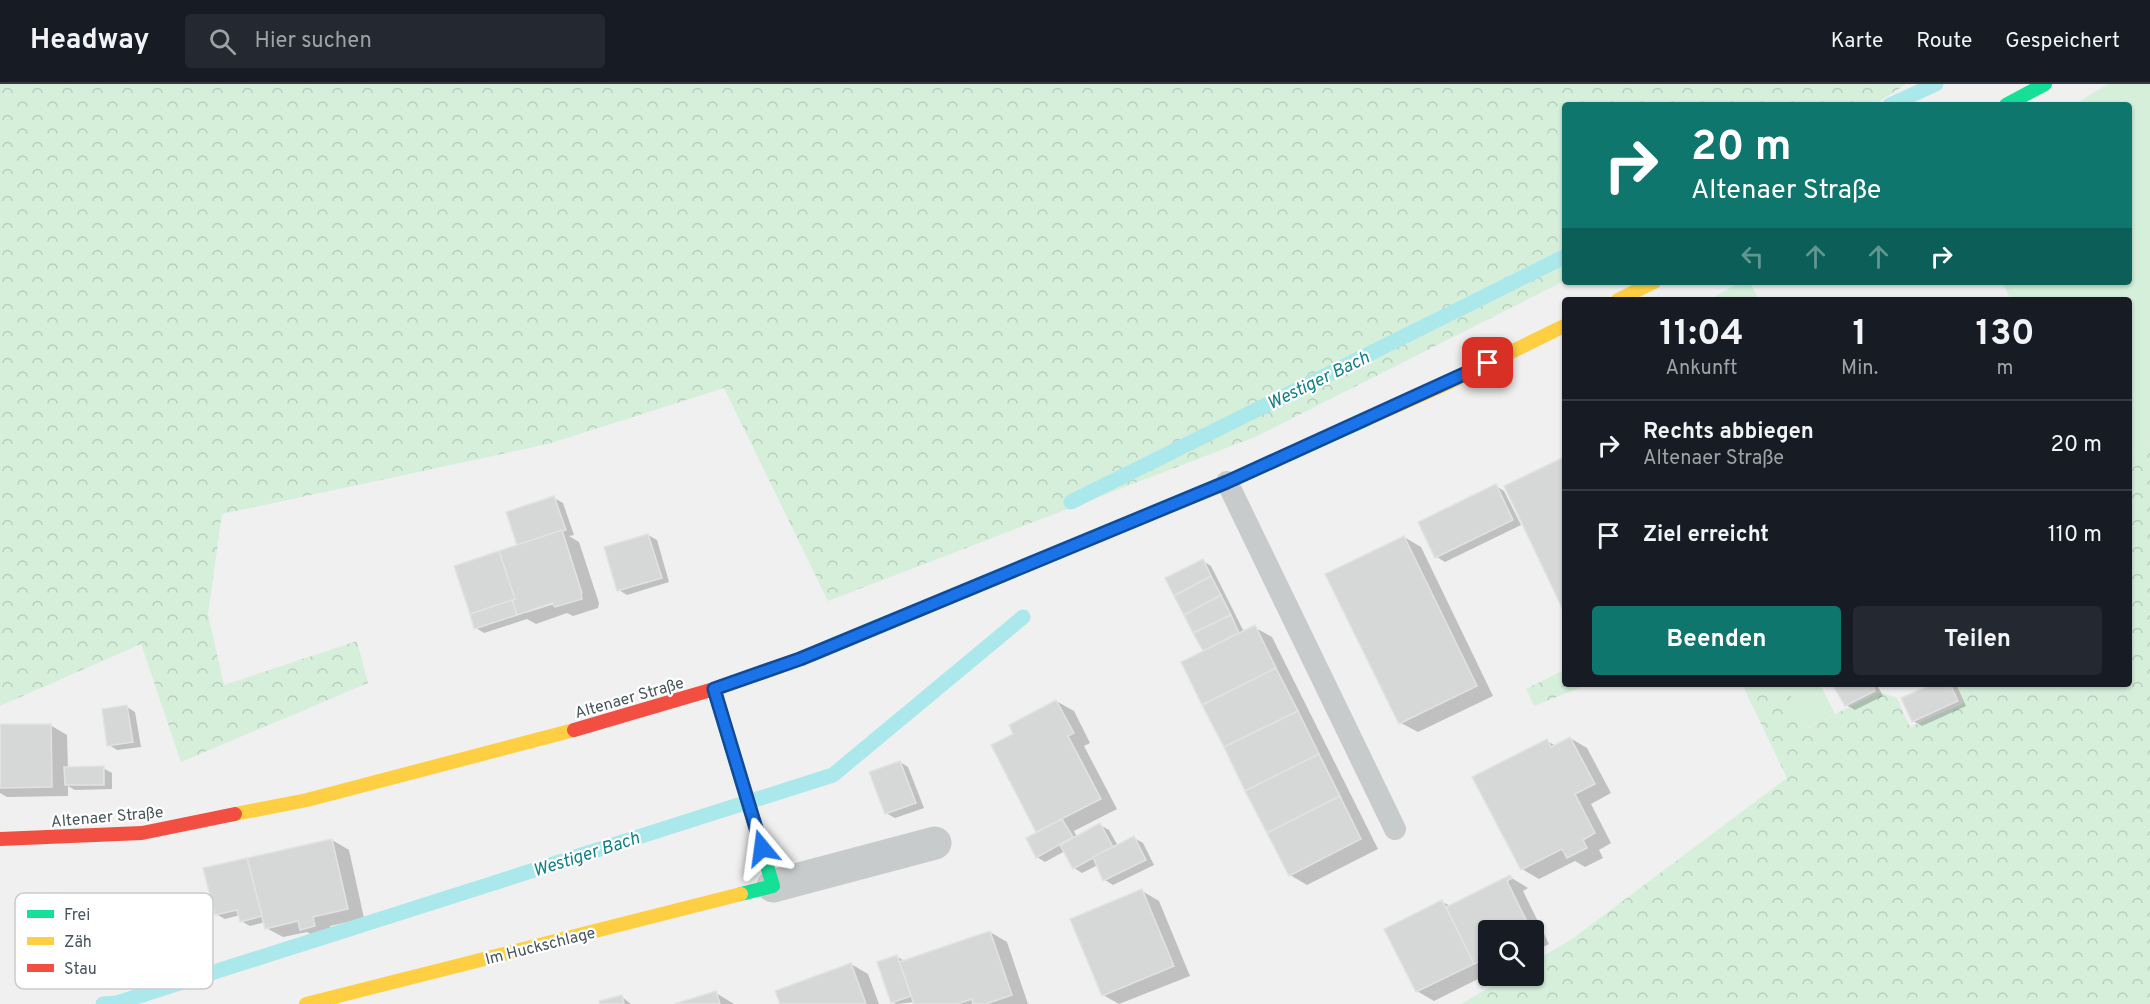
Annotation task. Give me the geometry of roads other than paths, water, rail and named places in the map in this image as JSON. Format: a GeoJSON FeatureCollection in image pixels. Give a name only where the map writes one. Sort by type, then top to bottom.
{"type":"FeatureCollection","features":[{"type":"Feature","properties":{"kind":"main road"},"geometry":{"type":"LineString","coordinates":[[2012,102],[2045,84]]}},
{"type":"Feature","properties":{"kind":"main road"},"geometry":{"type":"LineString","coordinates":[[1624,297],[1648,285]]}},
{"type":"Feature","properties":{"kind":"main road","name":"Altenaer Straße"},"geometry":{"type":"LineString","coordinates":[[0,839],[142,833],[308,800],[536,741],[714,689],[800,659],[1227,482],[1450,382],[1562,327]]}},
{"type":"Feature","properties":{"kind":"main road"},"geometry":{"type":"LineString","coordinates":[[714,689],[773,886]]}},
{"type":"Feature","properties":{"kind":"main road","name":"Im Huckschlage"},"geometry":{"type":"LineString","coordinates":[[306,1004],[773,886]]}},
{"type":"Feature","properties":{"kind":"street","name":"Im Huckschlage"},"geometry":{"type":"LineString","coordinates":[[773,886],[935,843]]}},
{"type":"Feature","properties":{"kind":"lane"},"geometry":{"type":"LineString","coordinates":[[1227,482],[1395,829]]}},
{"type":"Feature","properties":{"kind":"waterway","name":"Westiger Bach"},"geometry":{"type":"LineString","coordinates":[[1897,102],[1936,84]]}},
{"type":"Feature","properties":{"kind":"waterway","name":"Westiger Bach"},"geometry":{"type":"LineString","coordinates":[[1071,502],[1562,258]]}},
{"type":"Feature","properties":{"kind":"waterway","name":"Westiger Bach"},"geometry":{"type":"LineString","coordinates":[[213,972],[833,775],[1023,617]]}},
{"type":"Feature","properties":{"kind":"waterway","name":"Westiger Bach"},"geometry":{"type":"LineString","coordinates":[[103,1004],[117,1003],[161,989]]}}]}
